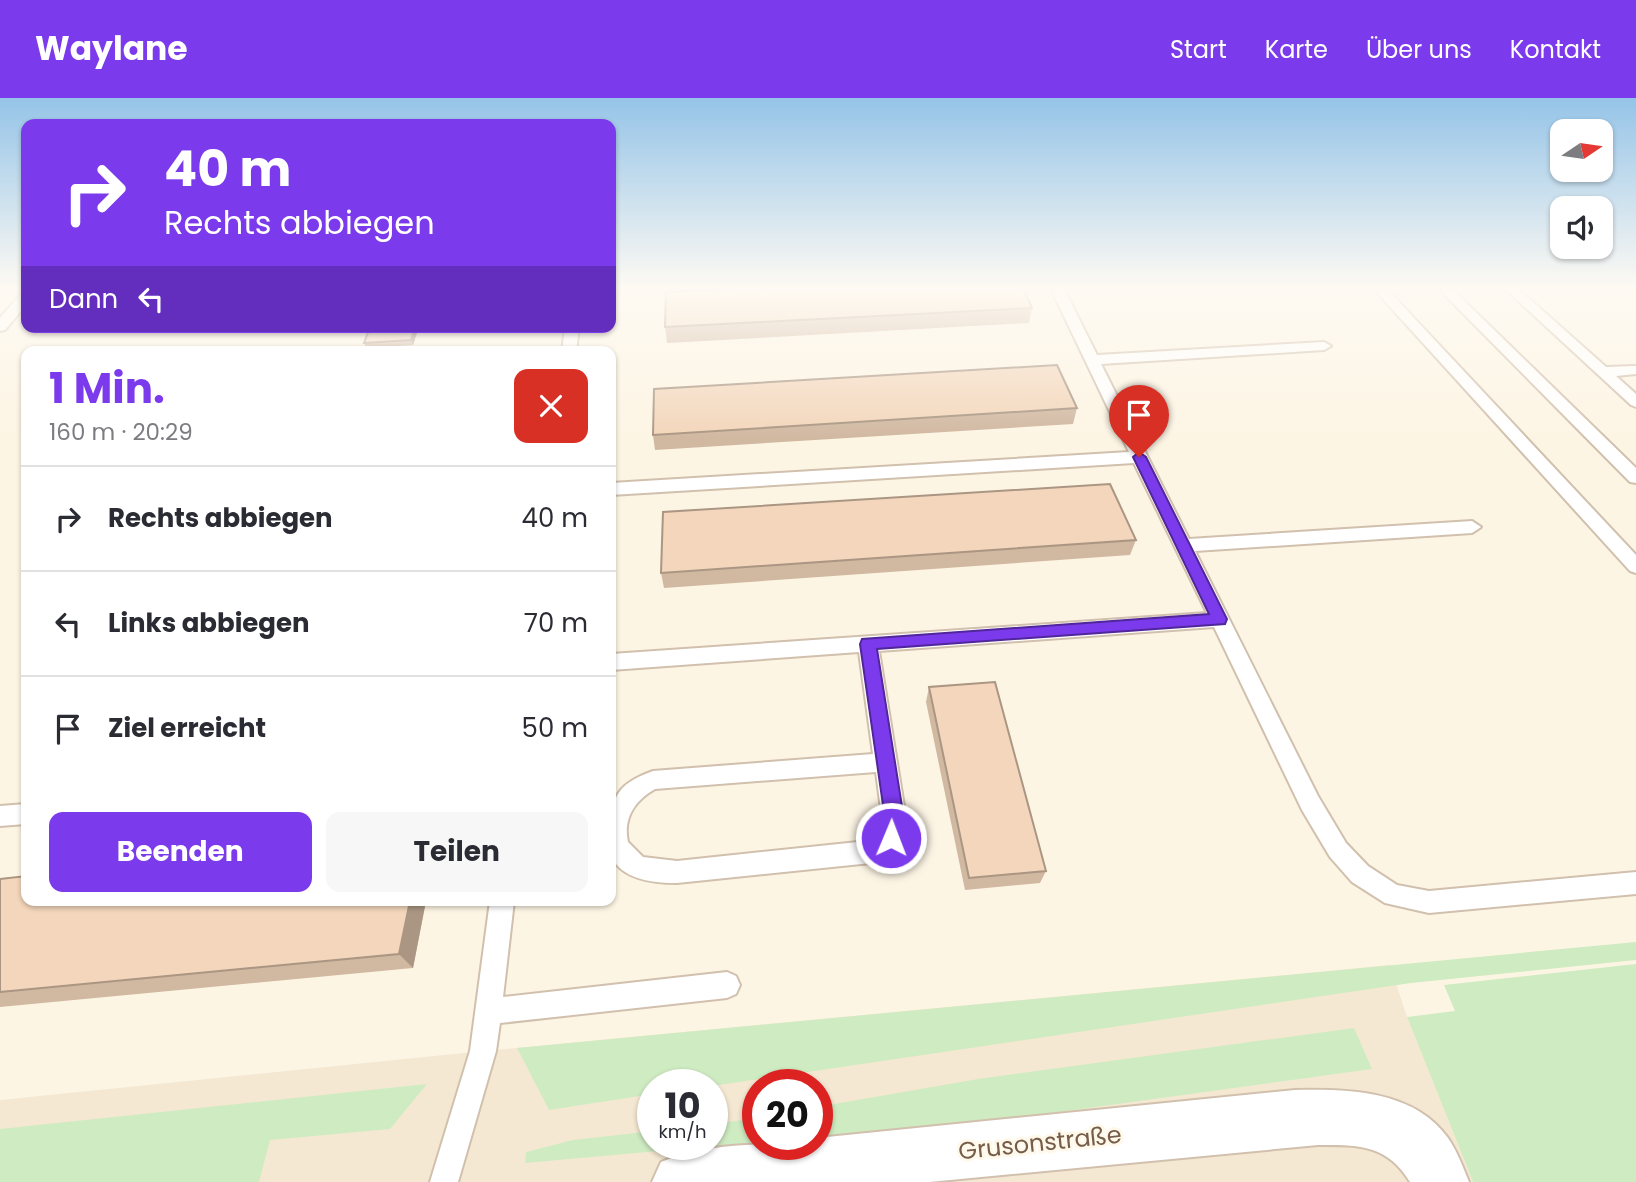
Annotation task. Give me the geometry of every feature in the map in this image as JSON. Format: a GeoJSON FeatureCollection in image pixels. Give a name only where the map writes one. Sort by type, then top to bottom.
{"type":"FeatureCollection","features":[{"type":"Feature","properties":{"kind":"street","name":"Grusonstraße"},"geometry":{"type":"LineString","coordinates":[[681,1182],[909,1169],[1295,1118],[1350,1116],[1398,1128],[1427,1157],[1440,1182]]}},
{"type":"Feature","properties":{"kind":"lane"},"geometry":{"type":"LineString","coordinates":[[1081,338],[1310,803],[1338,850],[1360,874],[1393,895],[1429,902],[1636,883]]}},
{"type":"Feature","properties":{"kind":"lane"},"geometry":{"type":"LineString","coordinates":[[1425,338],[1636,566]]}},
{"type":"Feature","properties":{"kind":"lane"},"geometry":{"type":"LineString","coordinates":[[1494,338],[1636,478]]}},
{"type":"Feature","properties":{"kind":"lane"},"geometry":{"type":"LineString","coordinates":[[1564,338],[1636,402]]}},
{"type":"Feature","properties":{"kind":"lane"},"geometry":{"type":"LineString","coordinates":[[1092,360],[1324,346]]}},
{"type":"Feature","properties":{"kind":"lane"},"geometry":{"type":"LineString","coordinates":[[1602,372],[1636,370]]}},
{"type":"Feature","properties":{"kind":"lane"},"geometry":{"type":"LineString","coordinates":[[616,489],[1139,457]]}},
{"type":"Feature","properties":{"kind":"lane"},"geometry":{"type":"LineString","coordinates":[[1183,545],[1472,527]]}},
{"type":"Feature","properties":{"kind":"lane"},"geometry":{"type":"LineString","coordinates":[[616,662],[1220,619]]}},
{"type":"Feature","properties":{"kind":"lane"},"geometry":{"type":"LineString","coordinates":[[616,843],[624,856],[636,866],[683,871],[871,852],[885,848],[891,838],[895,819],[868,644]]}},
{"type":"Feature","properties":{"kind":"lane"},"geometry":{"type":"LineString","coordinates":[[616,820],[624,803],[640,785],[653,780],[885,762]]}},
{"type":"Feature","properties":{"kind":"lane"},"geometry":{"type":"LineString","coordinates":[[0,816],[21,814]]}},
{"type":"Feature","properties":{"kind":"lane"},"geometry":{"type":"LineString","coordinates":[[444,1182],[483,1051],[501,906]]}},
{"type":"Feature","properties":{"kind":"lane"},"geometry":{"type":"LineString","coordinates":[[488,1011],[727,985]]}},
{"type":"Feature","properties":{"kind":"shaded area"},"geometry":{"type":"Polygon","coordinates":[[[1390,965],[1407,1017],[1473,1182],[0,1182],[0,1100],[1390,965]]]}},
{"type":"Feature","properties":{"kind":"green space"},"geometry":{"type":"Polygon","coordinates":[[[1636,942],[1636,960],[1411,983],[827,1069],[742,1069],[742,1082],[728,1084],[728,1069],[637,1069],[637,1096],[549,1110],[517,1048],[1636,942]]]}},
{"type":"Feature","properties":{"kind":"green space"},"geometry":{"type":"Polygon","coordinates":[[[1636,964],[1636,1182],[1473,1182],[1407,1017],[1455,1011],[1444,985],[1636,964]]]}},
{"type":"Feature","properties":{"kind":"green space"},"geometry":{"type":"Polygon","coordinates":[[[1354,1028],[1372,1069],[986,1122],[833,1136],[833,1104],[978,1079],[1354,1028]]]}},
{"type":"Feature","properties":{"kind":"green space"},"geometry":{"type":"Polygon","coordinates":[[[427,1084],[390,1129],[270,1140],[259,1182],[0,1182],[0,1129],[427,1084]]]}},
{"type":"Feature","properties":{"kind":"green space"},"geometry":{"type":"Polygon","coordinates":[[[742,1120],[742,1143],[728,1145],[728,1122],[742,1120]]]}},
{"type":"Feature","properties":{"kind":"green space"},"geometry":{"type":"Polygon","coordinates":[[[637,1133],[637,1153],[525,1163],[526,1152],[573,1140],[637,1133]]]}},
{"type":"Feature","properties":{"kind":"building"},"geometry":{"type":"Polygon","coordinates":[[[366,338],[412,338],[411,340],[364,343],[366,338]]]}},
{"type":"Feature","properties":{"kind":"building"},"geometry":{"type":"Polygon","coordinates":[[[1057,365],[1077,408],[653,435],[654,389],[1057,365]]]}},
{"type":"Feature","properties":{"kind":"building"},"geometry":{"type":"Polygon","coordinates":[[[1110,484],[1136,540],[661,573],[663,512],[1110,484]]]}},
{"type":"Feature","properties":{"kind":"building"},"geometry":{"type":"Polygon","coordinates":[[[995,682],[1046,871],[969,878],[929,687],[995,682]]]}},
{"type":"Feature","properties":{"kind":"building"},"geometry":{"type":"Polygon","coordinates":[[[21,877],[21,906],[409,906],[399,954],[0,992],[0,879],[21,877]]]}},
{"type":"Feature","properties":{"kind":"route"},"geometry":{"type":"LineString","coordinates":[[891,838],[895,819],[868,644],[1220,619],[1139,457]]}}]}
